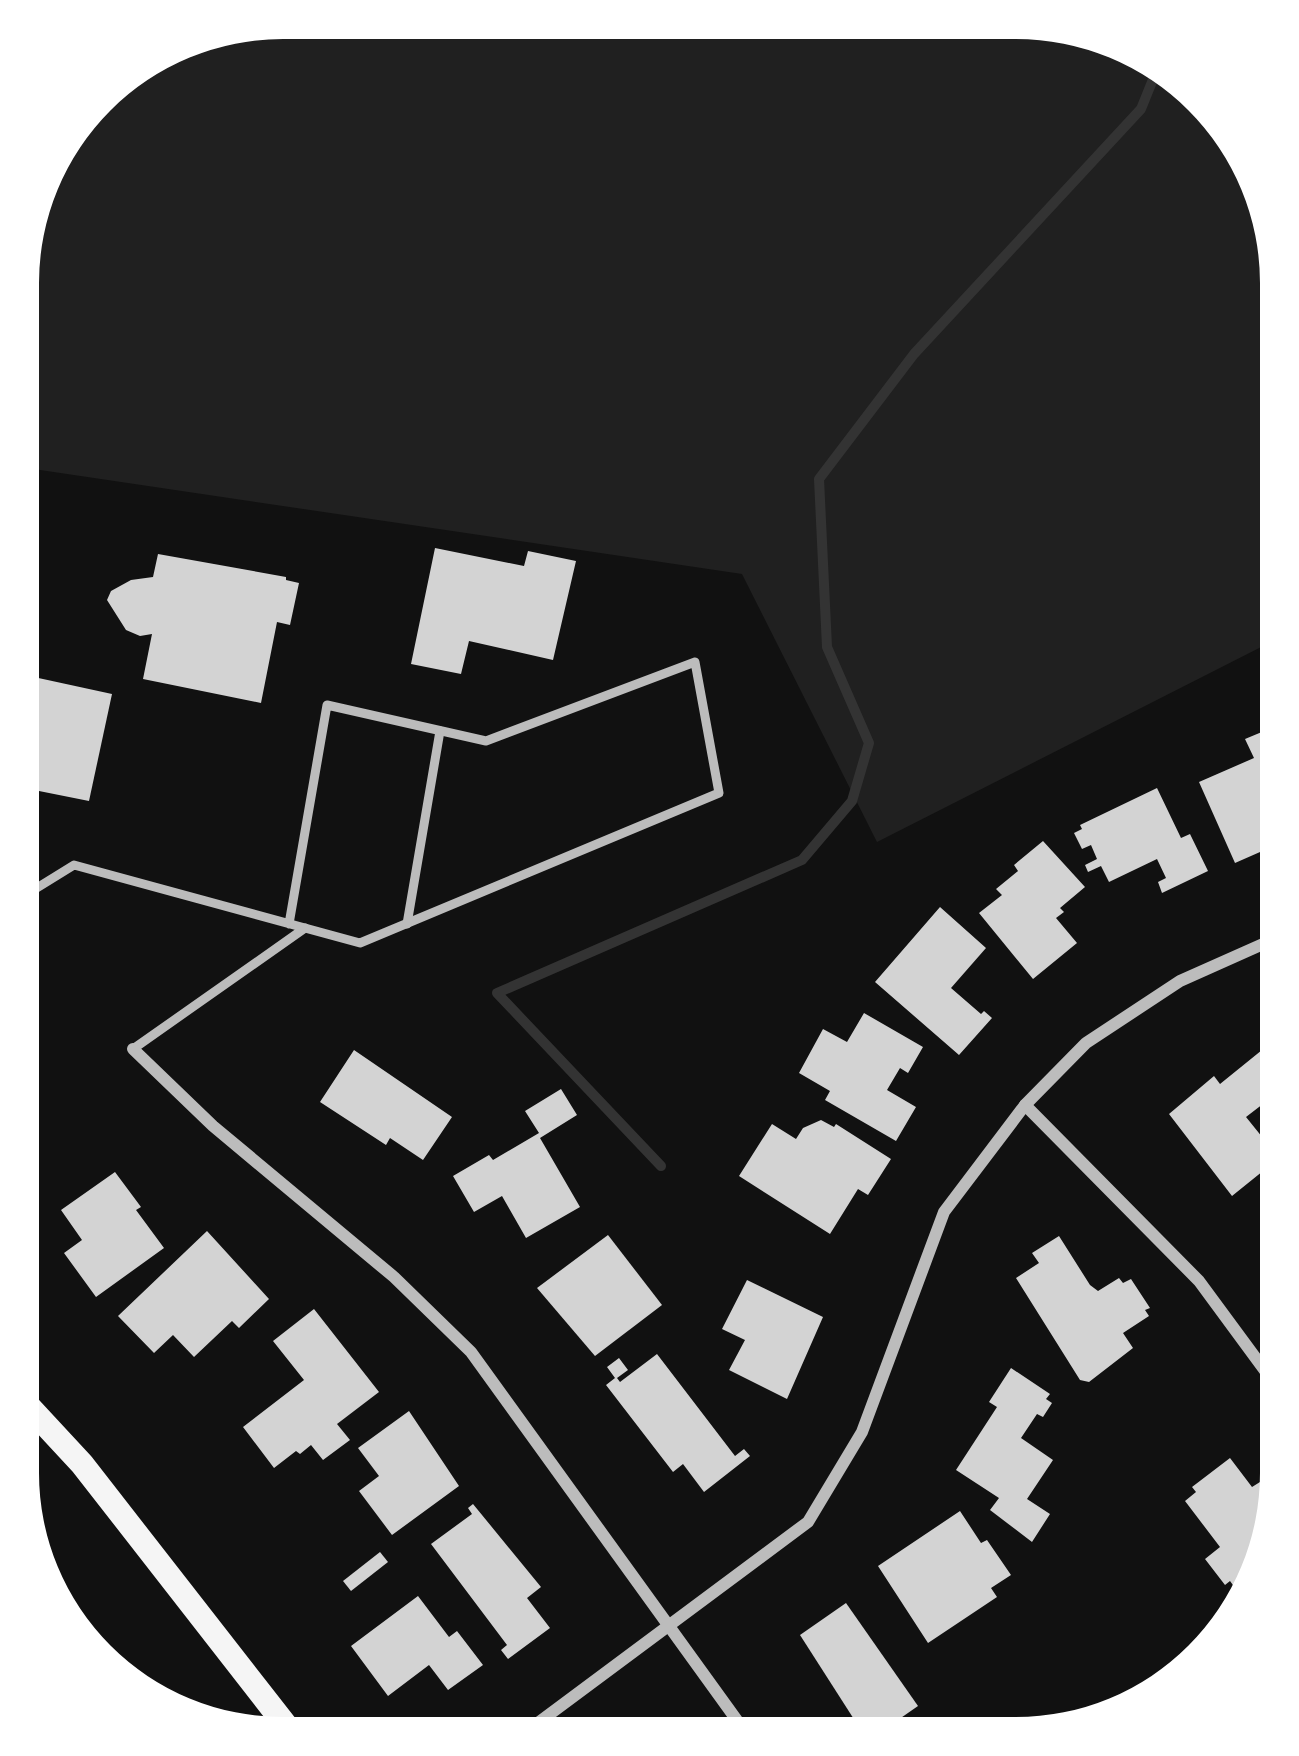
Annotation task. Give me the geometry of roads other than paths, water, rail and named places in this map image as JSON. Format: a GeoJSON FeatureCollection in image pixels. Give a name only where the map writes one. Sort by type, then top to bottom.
{"type":"FeatureCollection","features":[{"type":"Feature","properties":{"kind":"main road"},"geometry":{"type":"LineString","coordinates":[[39,1418],[82,1464],[279,1717]]}},
{"type":"Feature","properties":{"kind":"street"},"geometry":{"type":"LineString","coordinates":[[547,1717],[808,1522],[862,1432],[944,1212],[1025,1105],[1086,1043],[1180,981],[1259,946]]}},
{"type":"Feature","properties":{"kind":"street"},"geometry":{"type":"LineString","coordinates":[[133,1049],[213,1126],[394,1276],[472,1352],[735,1717]]}},
{"type":"Feature","properties":{"kind":"street"},"geometry":{"type":"LineString","coordinates":[[1025,1105],[1199,1280],[1259,1362]]}},
{"type":"Feature","properties":{"kind":"lane"},"geometry":{"type":"LineString","coordinates":[[39,887],[74,865],[360,944],[718,794],[695,662],[486,741],[328,705],[289,924]]}},
{"type":"Feature","properties":{"kind":"lane"},"geometry":{"type":"LineString","coordinates":[[407,924],[440,731]]}},
{"type":"Feature","properties":{"kind":"lane"},"geometry":{"type":"LineString","coordinates":[[133,1049],[304,928]]}},
{"type":"Feature","properties":{"kind":"waterway"},"geometry":{"type":"LineString","coordinates":[[661,1166],[497,993],[802,860],[852,801],[869,743],[827,647],[819,479],[914,354],[1141,109],[1152,81]]}}]}
